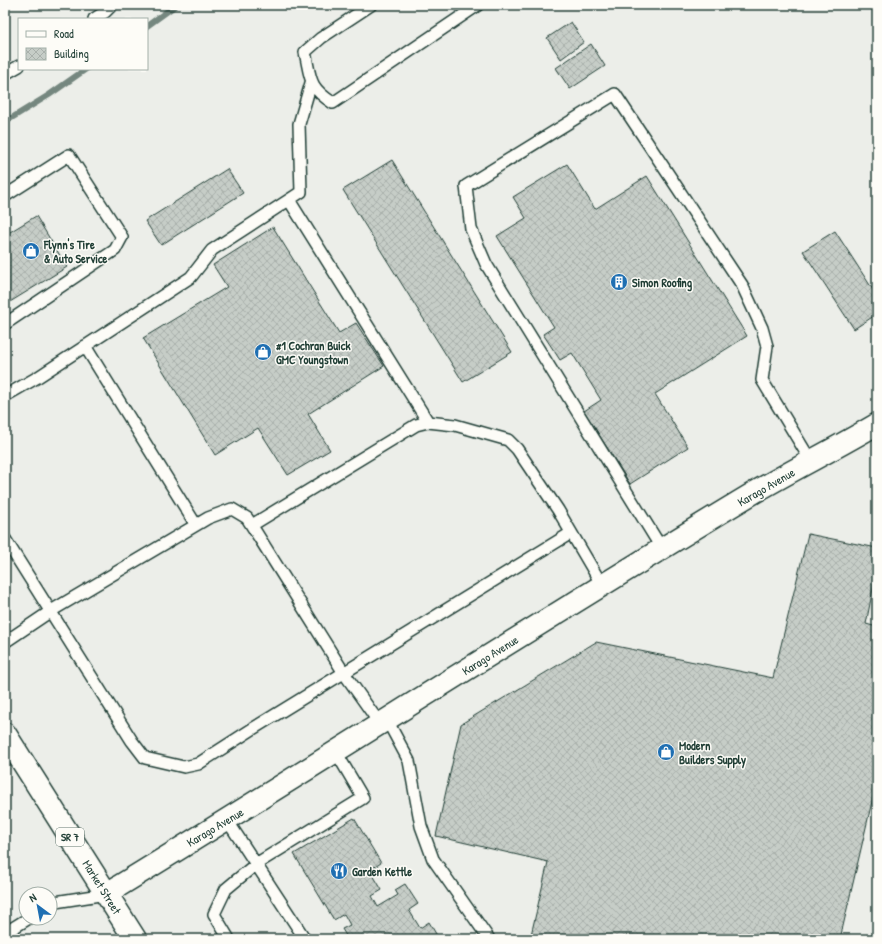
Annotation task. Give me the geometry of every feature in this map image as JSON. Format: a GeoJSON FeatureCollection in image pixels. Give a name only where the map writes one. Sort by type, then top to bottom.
{"type":"FeatureCollection","features":[{"type":"Feature","properties":{"kind":"main road","name":"Market Street"},"geometry":{"type":"LineString","coordinates":[[5,734],[135,939]]}},
{"type":"Feature","properties":{"kind":"street","name":"Karago Avenue"},"geometry":{"type":"LineString","coordinates":[[106,894],[602,585],[753,493],[877,424]]}},
{"type":"Feature","properties":{"kind":"lane"},"geometry":{"type":"LineString","coordinates":[[96,18],[112,5]]}},
{"type":"Feature","properties":{"kind":"lane"},"geometry":{"type":"LineString","coordinates":[[371,5],[321,38],[305,52],[311,83],[320,95],[333,103],[478,5]]}},
{"type":"Feature","properties":{"kind":"lane"},"geometry":{"type":"LineString","coordinates":[[5,74],[18,67]]}},
{"type":"Feature","properties":{"kind":"lane"},"geometry":{"type":"LineString","coordinates":[[5,396],[38,377],[191,277],[212,250],[301,192],[299,124],[311,83]]}},
{"type":"Feature","properties":{"kind":"lane"},"geometry":{"type":"LineString","coordinates":[[662,549],[486,264],[471,230],[466,186],[615,94],[742,285],[762,328],[767,346],[762,380],[811,462]]}},
{"type":"Feature","properties":{"kind":"lane"},"geometry":{"type":"LineString","coordinates":[[5,196],[69,155],[122,237],[115,250],[5,324]]}},
{"type":"Feature","properties":{"kind":"lane"},"geometry":{"type":"LineString","coordinates":[[289,200],[428,422]]}},
{"type":"Feature","properties":{"kind":"lane"},"geometry":{"type":"LineString","coordinates":[[85,346],[196,525]]}},
{"type":"Feature","properties":{"kind":"lane"},"geometry":{"type":"LineString","coordinates":[[252,525],[416,425],[428,422],[455,424],[508,440],[517,449],[558,510],[602,585]]}},
{"type":"Feature","properties":{"kind":"lane"},"geometry":{"type":"LineString","coordinates":[[5,642],[51,612],[208,518],[232,509],[247,518],[344,672],[384,722],[409,761],[421,826],[433,859],[489,939]]}},
{"type":"Feature","properties":{"kind":"lane"},"geometry":{"type":"LineString","coordinates":[[5,539],[132,741],[145,758],[184,767],[198,764],[344,672],[571,533]]}},
{"type":"Feature","properties":{"kind":"lane"},"geometry":{"type":"LineString","coordinates":[[229,939],[214,914],[226,889],[256,864],[363,798],[336,752]]}},
{"type":"Feature","properties":{"kind":"lane"},"geometry":{"type":"LineString","coordinates":[[227,820],[306,939]]}},
{"type":"Feature","properties":{"kind":"lane"},"geometry":{"type":"LineString","coordinates":[[58,901],[106,894]]}},
{"type":"Feature","properties":{"kind":"lane"},"geometry":{"type":"LineString","coordinates":[[5,933],[18,925]]}},
{"type":"Feature","properties":{"kind":"shaded area"},"geometry":{"type":"Polygon","coordinates":[[[5,5],[877,5],[877,939],[5,939],[5,5]]]}},
{"type":"Feature","properties":{"kind":"building"},"geometry":{"type":"Polygon","coordinates":[[[571,22],[584,42],[561,59],[547,38],[571,22]]]}},
{"type":"Feature","properties":{"kind":"building"},"geometry":{"type":"Polygon","coordinates":[[[591,44],[605,66],[570,89],[556,68],[591,44]]]}},
{"type":"Feature","properties":{"kind":"building"},"geometry":{"type":"Polygon","coordinates":[[[392,160],[512,352],[463,382],[343,190],[392,160]]]}},
{"type":"Feature","properties":{"kind":"building","name":"Simon Roofing"},"geometry":{"type":"Polygon","coordinates":[[[567,164],[595,209],[647,176],[747,336],[655,394],[688,447],[630,484],[584,411],[601,400],[572,353],[560,360],[543,334],[554,327],[497,236],[526,218],[513,197],[567,164]]]}},
{"type":"Feature","properties":{"kind":"building"},"geometry":{"type":"Polygon","coordinates":[[[227,169],[243,193],[161,245],[145,221],[227,169]]]}},
{"type":"Feature","properties":{"kind":"building","name":"Flynn's Tire & Auto Service"},"geometry":{"type":"Polygon","coordinates":[[[36,216],[67,267],[5,305],[5,235],[36,216]]]}},
{"type":"Feature","properties":{"kind":"building","name":"#1 Cochran Buick GMC Youngstown"},"geometry":{"type":"Polygon","coordinates":[[[273,227],[339,333],[356,323],[384,366],[308,414],[330,450],[288,475],[258,428],[215,455],[143,338],[227,287],[213,265],[273,227]]]}},
{"type":"Feature","properties":{"kind":"building"},"geometry":{"type":"Polygon","coordinates":[[[835,231],[877,296],[877,314],[854,329],[803,251],[835,231]]]}},
{"type":"Feature","properties":{"kind":"building","name":"Modern Builders Supply"},"geometry":{"type":"Polygon","coordinates":[[[808,534],[877,548],[877,568],[866,624],[877,627],[877,780],[840,939],[551,939],[531,935],[548,862],[436,836],[461,724],[596,642],[773,678],[808,534]]]}},
{"type":"Feature","properties":{"kind":"building"},"geometry":{"type":"Polygon","coordinates":[[[354,818],[381,863],[370,870],[382,890],[372,896],[378,907],[398,895],[395,890],[405,884],[418,904],[409,910],[420,928],[429,922],[439,939],[348,939],[342,929],[350,925],[344,914],[334,920],[294,854],[354,818]]]}},
{"type":"Feature","properties":{"kind":"waterway"},"geometry":{"type":"LineString","coordinates":[[148,25],[176,5]]}},
{"type":"Feature","properties":{"kind":"waterway"},"geometry":{"type":"LineString","coordinates":[[5,122],[49,95],[85,70]]}},
{"type":"Feature","properties":{"kind":"place","name":"Flynn's Tire & Auto Service"},"geometry":{"type":"Point","coordinates":[31,251]}},
{"type":"Feature","properties":{"kind":"place","name":"Simon Roofing"},"geometry":{"type":"Point","coordinates":[619,282]}},
{"type":"Feature","properties":{"kind":"place","name":"#1 Cochran Buick GMC Youngstown"},"geometry":{"type":"Point","coordinates":[263,352]}},
{"type":"Feature","properties":{"kind":"place","name":"Modern Builders Supply"},"geometry":{"type":"Point","coordinates":[666,752]}},
{"type":"Feature","properties":{"kind":"place","name":"Garden Kettle"},"geometry":{"type":"Point","coordinates":[339,871]}}]}
